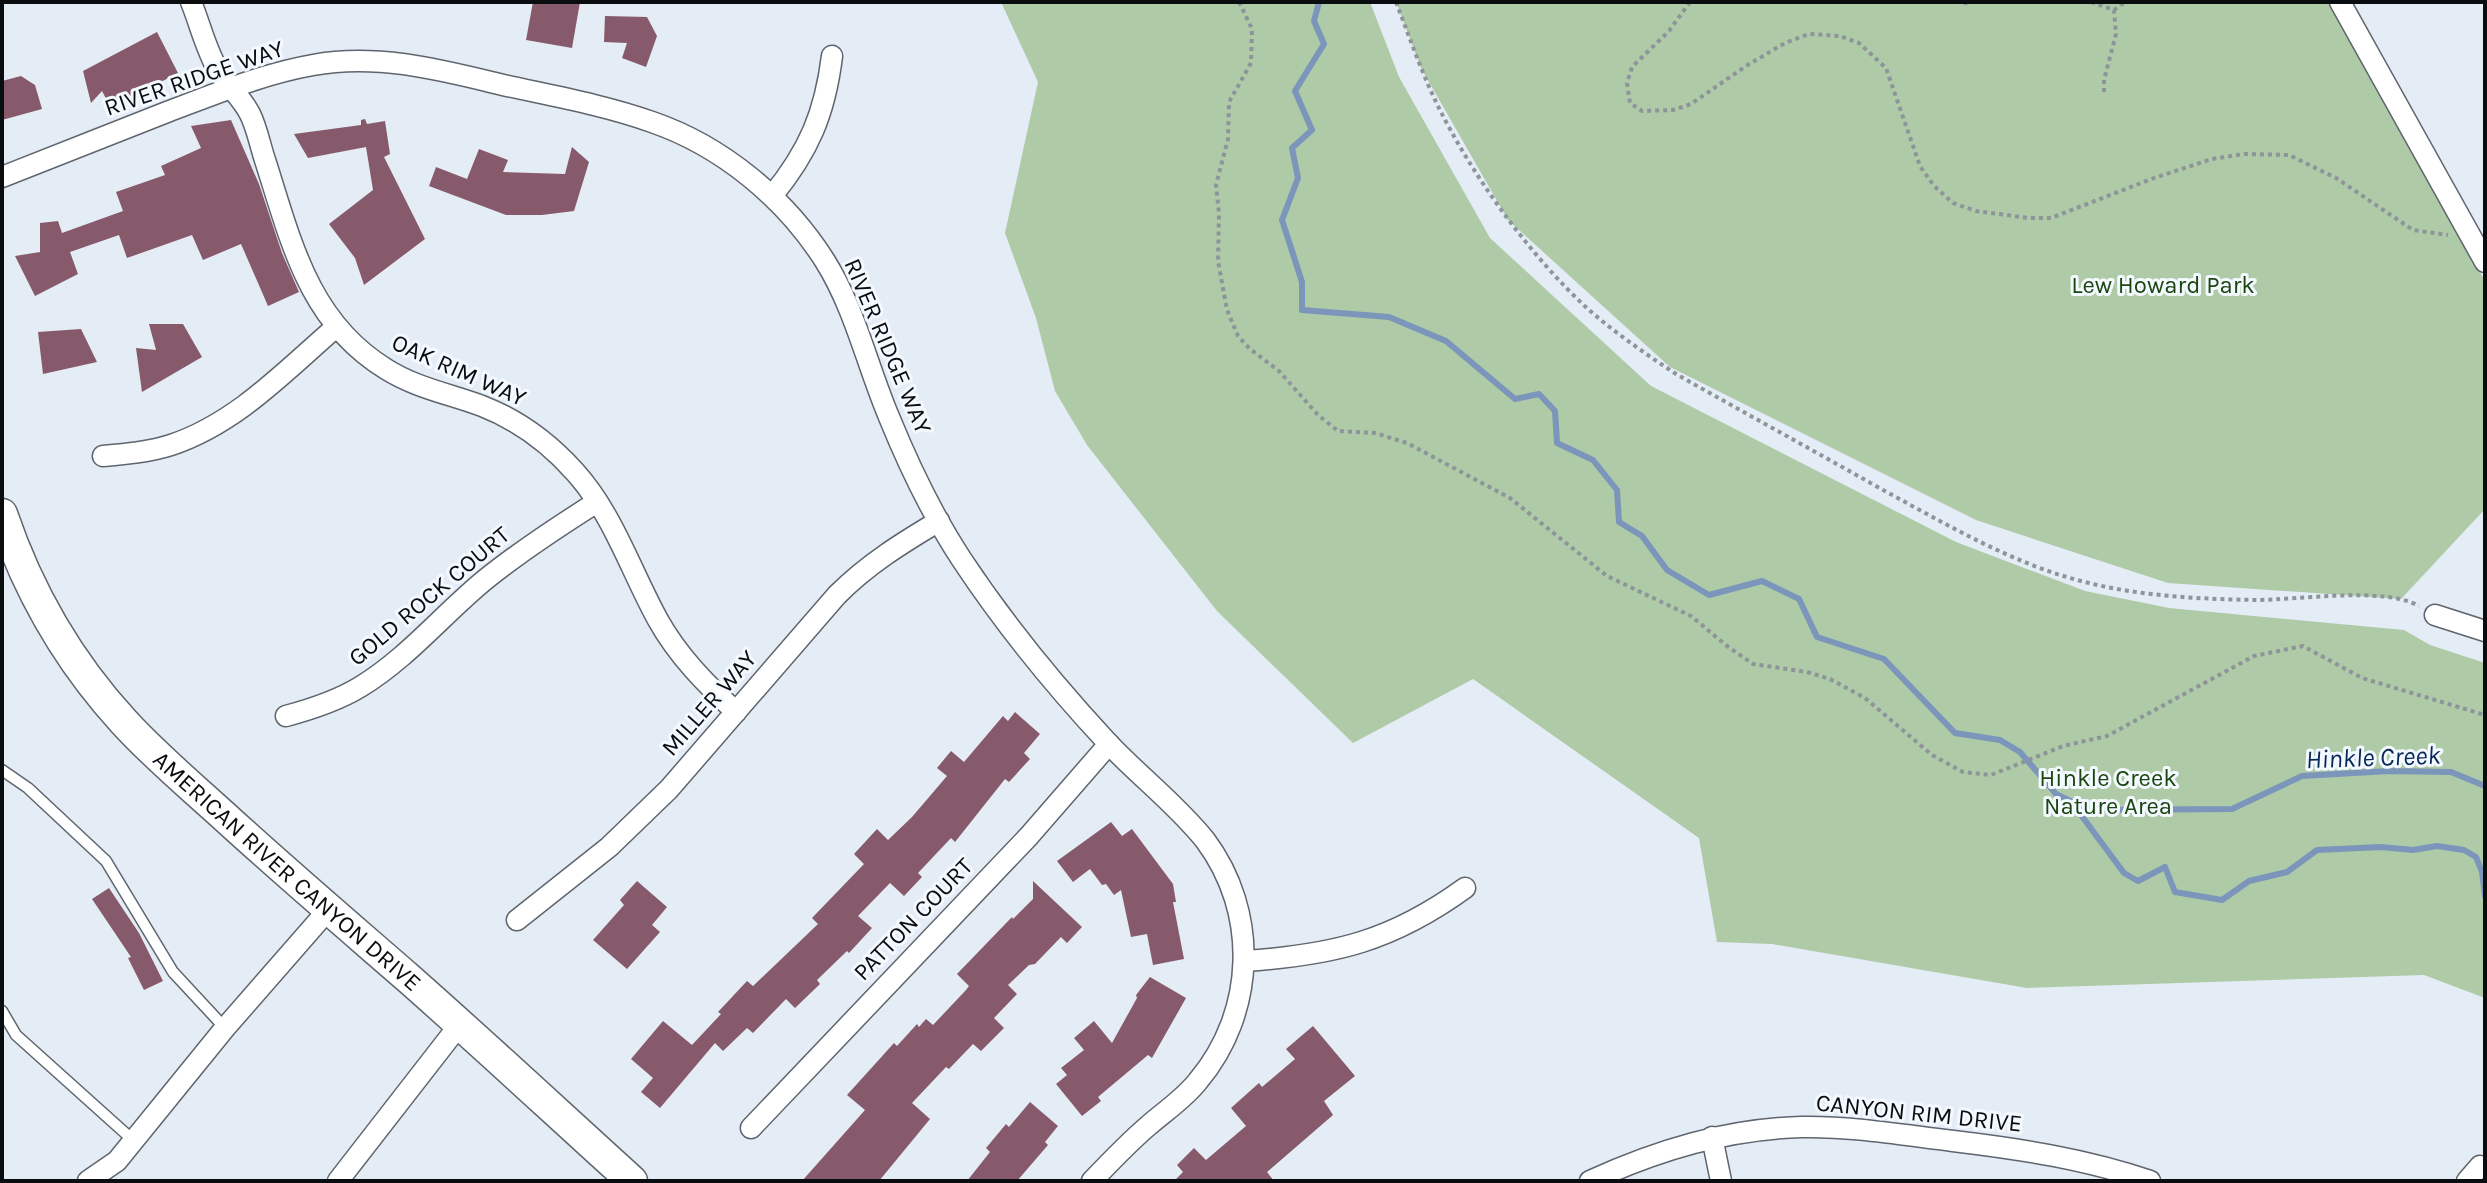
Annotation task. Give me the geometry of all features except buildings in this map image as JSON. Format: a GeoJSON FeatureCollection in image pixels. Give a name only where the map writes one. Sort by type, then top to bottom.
{"type":"FeatureCollection","features":[{"type":"Feature","properties":{"kind":"main road","name":"AMERICAN RIVER CANYON DRIVE"},"geometry":{"type":"LineString","coordinates":[[2,514],[34,592],[62,642],[123,722],[632,1181]]}},
{"type":"Feature","properties":{"kind":"street","name":"OAK RIM WAY"},"geometry":{"type":"LineString","coordinates":[[191,2],[217,68],[250,112],[297,259],[309,287],[336,327],[361,351],[399,377],[482,406],[527,430],[553,450],[577,474],[597,502],[674,646],[703,681],[736,712]]}},
{"type":"Feature","properties":{"kind":"street"},"geometry":{"type":"LineString","coordinates":[[2340,2],[2485,262]]}},
{"type":"Feature","properties":{"kind":"street"},"geometry":{"type":"LineString","coordinates":[[772,196],[810,142],[825,100],[832,56]]}},
{"type":"Feature","properties":{"kind":"street","name":"RIVER RIDGE WAY"},"geometry":{"type":"LineString","coordinates":[[2,177],[266,75],[317,64],[364,61],[422,66],[654,122],[717,153],[772,196],[804,231],[841,291],[914,474],[960,557],[1006,623],[1109,744],[1193,825],[1217,856],[1227,875],[1239,913],[1245,961],[1237,1011],[1230,1031],[1210,1067],[1182,1098],[1092,1181]]}},
{"type":"Feature","properties":{"kind":"street"},"geometry":{"type":"LineString","coordinates":[[103,456],[169,446],[230,417],[336,327]]}},
{"type":"Feature","properties":{"kind":"street","name":"GOLD ROCK COURT"},"geometry":{"type":"LineString","coordinates":[[286,716],[330,702],[388,668],[484,581],[536,541],[597,502]]}},
{"type":"Feature","properties":{"kind":"street","name":"MILLER WAY"},"geometry":{"type":"LineString","coordinates":[[517,920],[609,847],[669,789],[858,573],[939,521]]}},
{"type":"Feature","properties":{"kind":"street"},"geometry":{"type":"LineString","coordinates":[[2435,615],[2485,631]]}},
{"type":"Feature","properties":{"kind":"street","name":"PATTON COURT"},"geometry":{"type":"LineString","coordinates":[[751,1128],[1029,836],[1109,744]]}},
{"type":"Feature","properties":{"kind":"street"},"geometry":{"type":"LineString","coordinates":[[1245,961],[1298,957],[1367,941],[1400,928],[1465,888]]}},
{"type":"Feature","properties":{"kind":"street"},"geometry":{"type":"LineString","coordinates":[[88,1181],[117,1161],[225,1028],[328,910]]}},
{"type":"Feature","properties":{"kind":"street"},"geometry":{"type":"LineString","coordinates":[[338,1181],[460,1024]]}},
{"type":"Feature","properties":{"kind":"street","name":"CANYON RIM DRIVE"},"geometry":{"type":"LineString","coordinates":[[1590,1181],[1630,1163],[1712,1137],[1802,1127],[1852,1129],[2026,1150],[2079,1160],[2150,1181]]}},
{"type":"Feature","properties":{"kind":"street"},"geometry":{"type":"LineString","coordinates":[[1712,1137],[1721,1181]]}},
{"type":"Feature","properties":{"kind":"lane"},"geometry":{"type":"LineString","coordinates":[[2,770],[28,788],[106,861],[173,972],[225,1028]]}},
{"type":"Feature","properties":{"kind":"lane"},"geometry":{"type":"LineString","coordinates":[[2,1011],[16,1035],[134,1141]]}},
{"type":"Feature","properties":{"kind":"path"},"geometry":{"type":"LineString","coordinates":[[1239,2],[1252,29],[1251,63],[1229,102],[1228,139],[1216,185],[1218,261],[1227,310],[1238,336],[1279,371],[1318,415],[1338,431],[1375,433],[1407,443],[1510,498],[1607,576],[1691,616],[1753,664],[1807,672],[1830,679],[1865,698],[1932,755],[1963,772],[1991,775],[2063,746],[2107,736],[2254,656],[2303,646],[2362,678],[2485,715]]}},
{"type":"Feature","properties":{"kind":"path"},"geometry":{"type":"LineString","coordinates":[[1396,2],[1439,107],[1473,165],[1531,250],[1589,309],[1676,374],[1943,523],[2042,569],[2082,581],[2158,596],[2261,600],[2357,595],[2412,602],[2435,615]]}},
{"type":"Feature","properties":{"kind":"path"},"geometry":{"type":"LineString","coordinates":[[1690,2],[1669,31],[1632,67],[1627,83],[1630,103],[1642,111],[1673,110],[1691,104],[1785,43],[1809,34],[1840,36],[1859,43],[1886,68],[1920,166],[1934,186],[1953,203],[1976,211],[2051,218],[2212,159],[2244,154],[2289,155],[2336,178],[2413,230],[2471,237]]}},
{"type":"Feature","properties":{"kind":"path"},"geometry":{"type":"LineString","coordinates":[[2091,2],[2114,10]]}},
{"type":"Feature","properties":{"kind":"path"},"geometry":{"type":"LineString","coordinates":[[2114,10],[2125,2]]}},
{"type":"Feature","properties":{"kind":"path"},"geometry":{"type":"LineString","coordinates":[[2104,92],[2104,80],[2116,34],[2114,10]]}},
{"type":"Feature","properties":{"kind":"green space","name":"Hinkle Creek Nature Area"},"geometry":{"type":"Polygon","coordinates":[[[1001,2],[1370,2],[1399,77],[1490,238],[1651,386],[1956,542],[2085,591],[2169,608],[2404,630],[2430,645],[2485,663],[2485,998],[2424,975],[2027,988],[1772,944],[1717,942],[1699,838],[1473,679],[1353,743],[1217,611],[1087,445],[1055,391],[1036,318],[1005,233],[1038,82],[1001,2]]]}},
{"type":"Feature","properties":{"kind":"green space","name":"Lew Howard Park"},"geometry":{"type":"Polygon","coordinates":[[[1396,2],[2328,2],[2485,281],[2485,509],[2401,599],[2168,583],[1976,520],[1670,367],[1508,220],[1421,68],[1396,2]]]}},
{"type":"Feature","properties":{"kind":"waterway","name":"Hinkle Creek"},"geometry":{"type":"LineString","coordinates":[[1319,2],[1314,21],[1324,44],[1295,91],[1312,130],[1292,148],[1298,178],[1282,220],[1302,282],[1302,310],[1389,317],[1446,341],[1515,399],[1539,394],[1555,411],[1557,443],[1593,460],[1617,490],[1619,522],[1642,536],[1667,570],[1709,595],[1762,581],[1799,599],[1817,637],[1884,659],[1955,733],[2000,740],[2020,752],[2056,794],[2089,810],[2232,809],[2302,776],[2389,771],[2451,772],[2485,786]]}},
{"type":"Feature","properties":{"kind":"waterway"},"geometry":{"type":"LineString","coordinates":[[2056,794],[2057,801],[2081,815],[2124,873],[2138,881],[2165,867],[2175,892],[2222,900],[2249,881],[2287,872],[2317,850],[2381,847],[2413,850],[2437,846],[2464,850],[2476,857],[2482,872],[2485,896]]}}]}
